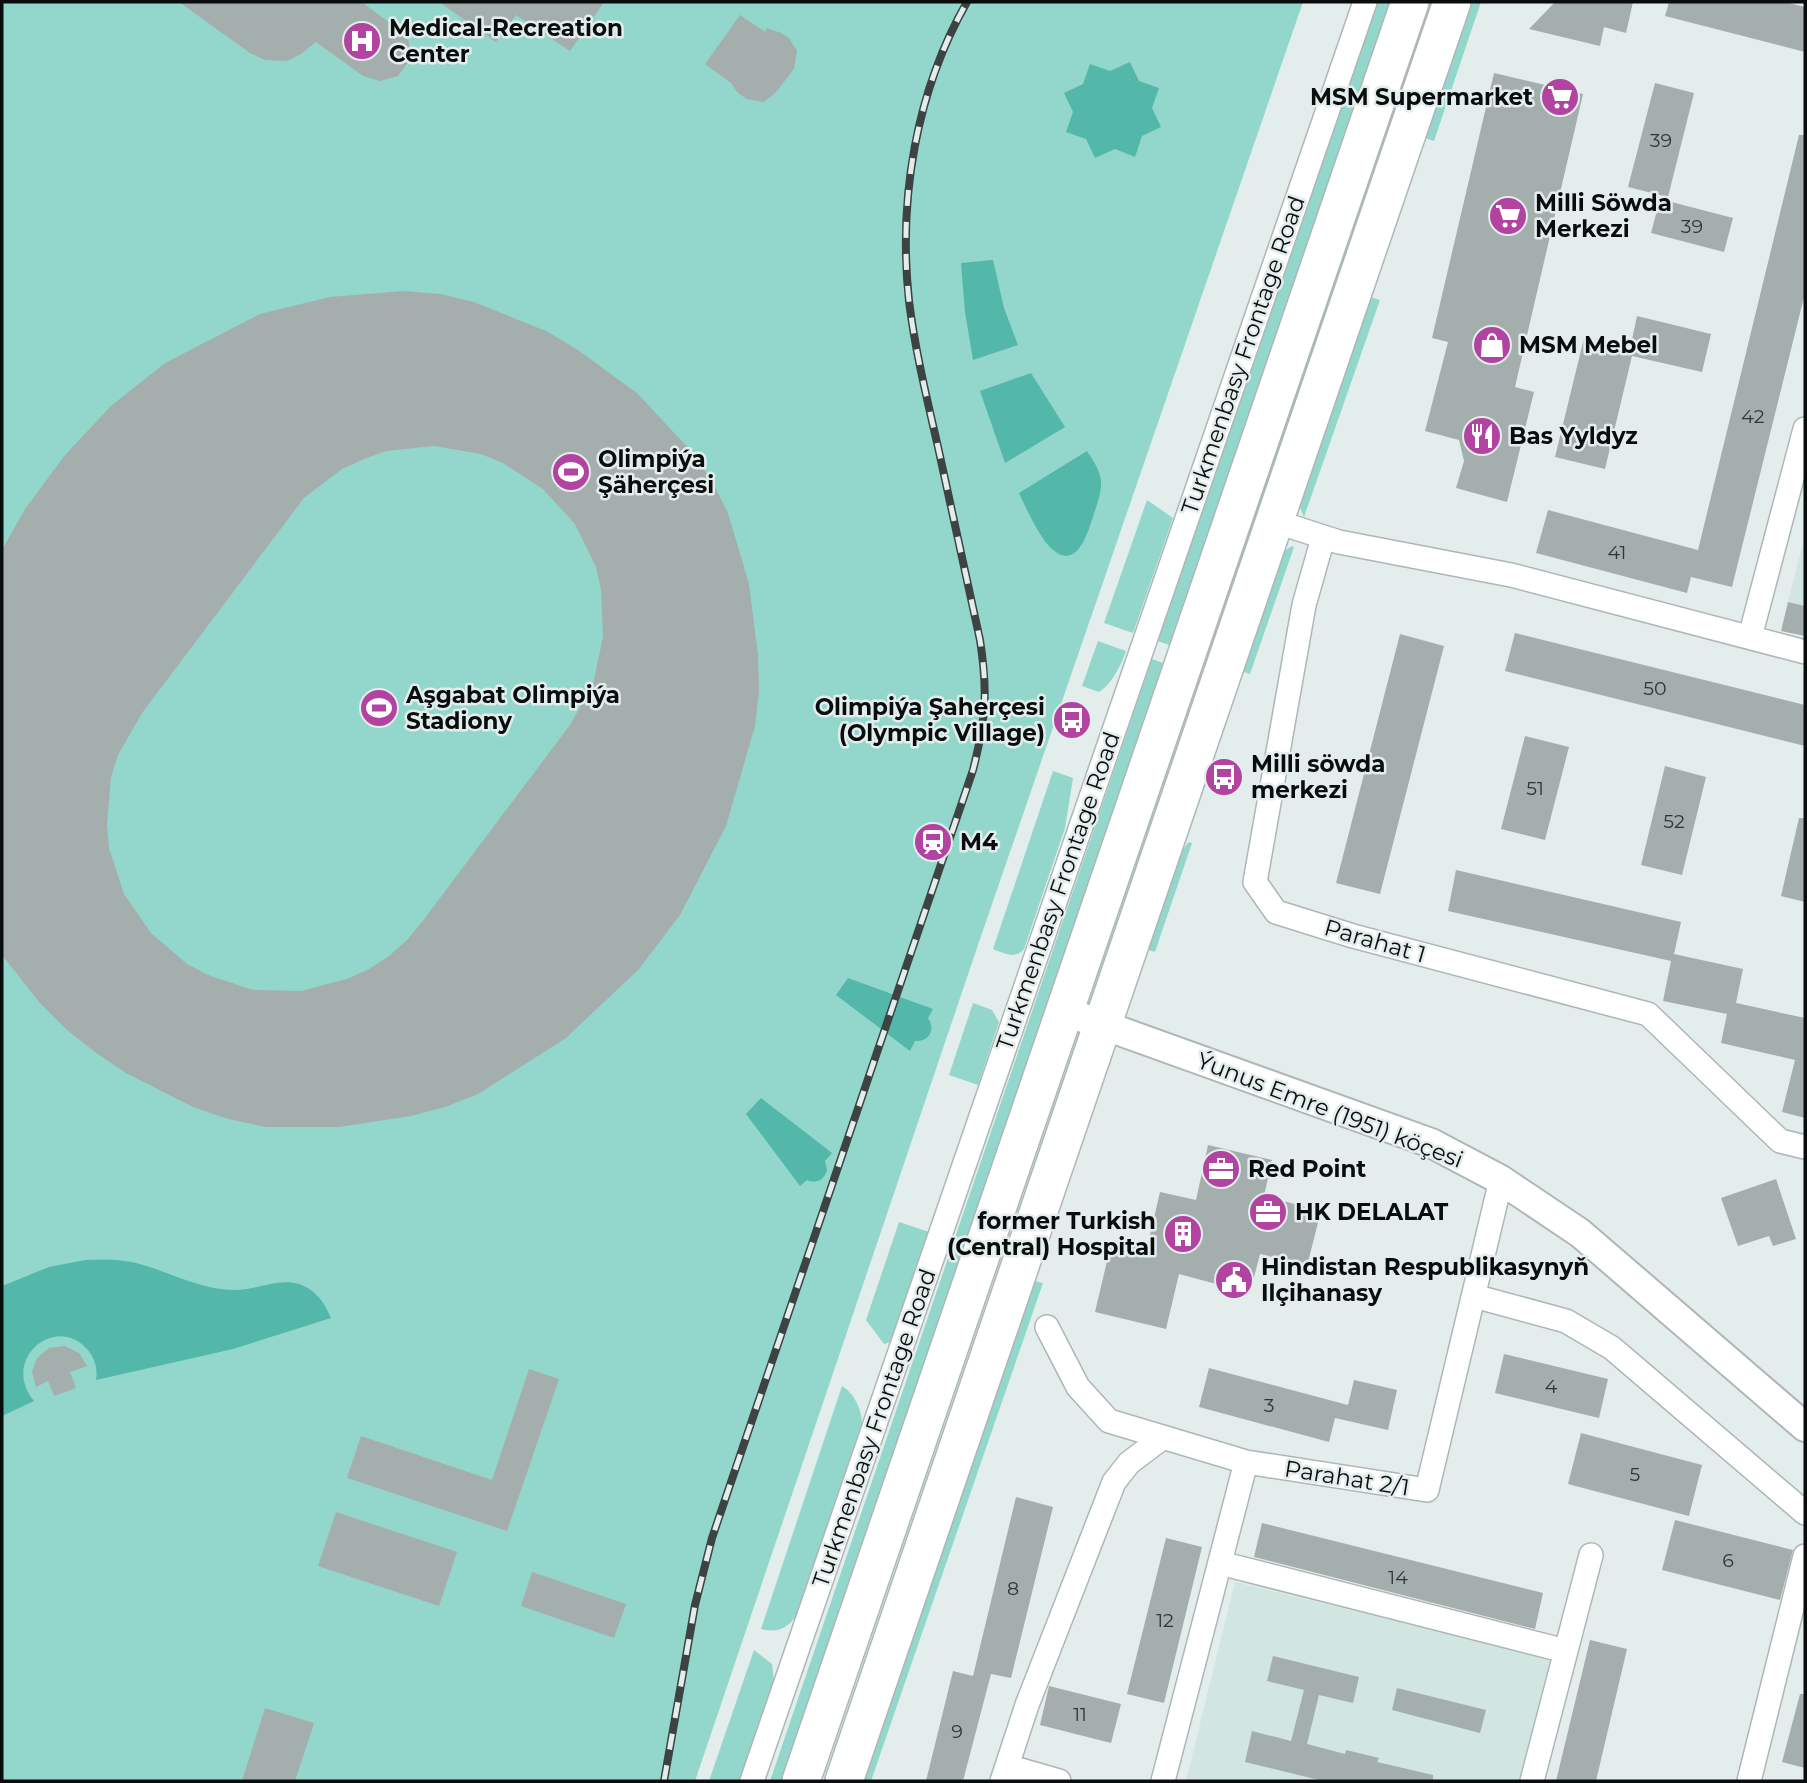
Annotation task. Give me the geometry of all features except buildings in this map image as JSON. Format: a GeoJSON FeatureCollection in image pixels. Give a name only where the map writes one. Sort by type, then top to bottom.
{"type":"FeatureCollection","features":[{"type":"Feature","properties":{"kind":"main road"},"geometry":{"type":"LineString","coordinates":[[801,1781],[1410,2]]}},
{"type":"Feature","properties":{"kind":"main road"},"geometry":{"type":"LineString","coordinates":[[844,1781],[1452,2]]}},
{"type":"Feature","properties":{"kind":"street","name":"Turkmenbasy Frontage Road"},"geometry":{"type":"LineString","coordinates":[[752,1781],[1365,2]]}},
{"type":"Feature","properties":{"kind":"street"},"geometry":{"type":"LineString","coordinates":[[1750,637],[1805,429]]}},
{"type":"Feature","properties":{"kind":"street"},"geometry":{"type":"LineString","coordinates":[[1274,521],[1324,538],[1511,575],[1805,652]]}},
{"type":"Feature","properties":{"kind":"street","name":"Parahat 1"},"geometry":{"type":"LineString","coordinates":[[1324,538],[1304,606],[1255,882],[1276,912],[1353,936],[1648,1014],[1780,1141],[1805,1147]]}},
{"type":"Feature","properties":{"kind":"street","name":"Ýunus Emre (1951) köçesi"},"geometry":{"type":"LineString","coordinates":[[1064,1011],[1431,1143],[1501,1180],[1580,1233],[1805,1427]]}},
{"type":"Feature","properties":{"kind":"street","name":"Parahat 2/1"},"geometry":{"type":"LineString","coordinates":[[1047,1327],[1078,1387],[1109,1421],[1245,1462],[1427,1490],[1501,1180]]}},
{"type":"Feature","properties":{"kind":"street"},"geometry":{"type":"LineString","coordinates":[[1474,1296],[1566,1321],[1612,1348],[1805,1513]]}},
{"type":"Feature","properties":{"kind":"street"},"geometry":{"type":"LineString","coordinates":[[1059,1781],[1004,1774],[1027,1705],[1114,1482],[1129,1463],[1163,1438]]}},
{"type":"Feature","properties":{"kind":"street"},"geometry":{"type":"LineString","coordinates":[[1163,1781],[1245,1462]]}},
{"type":"Feature","properties":{"kind":"street"},"geometry":{"type":"LineString","coordinates":[[1532,1781],[1591,1555]]}},
{"type":"Feature","properties":{"kind":"street"},"geometry":{"type":"LineString","coordinates":[[1749,1781],[1805,1556]]}},
{"type":"Feature","properties":{"kind":"street"},"geometry":{"type":"LineString","coordinates":[[1220,1563],[1566,1651]]}},
{"type":"Feature","properties":{"kind":"shaded area","name":"Olimpiýa Şäherçesi"},"geometry":{"type":"Polygon","coordinates":[[[2,2],[1303,2],[979,942],[695,1781],[2,1781],[2,2]]]}},
{"type":"Feature","properties":{"kind":"shaded area"},"geometry":{"type":"Polygon","coordinates":[[[1378,2],[1391,2],[1169,645],[1158,641],[1378,2]]]}},
{"type":"Feature","properties":{"kind":"shaded area"},"geometry":{"type":"Polygon","coordinates":[[[1470,2],[1481,2],[1434,141],[1425,138],[1470,2]]]}},
{"type":"Feature","properties":{"kind":"shaded area"},"geometry":{"type":"Polygon","coordinates":[[[1130,62],[1139,81],[1159,88],[1152,108],[1161,127],[1142,136],[1135,157],[1115,149],[1095,158],[1086,139],[1066,132],[1073,112],[1064,93],[1083,84],[1090,64],[1110,71],[1130,62]]]}},
{"type":"Feature","properties":{"kind":"shaded area"},"geometry":{"type":"Polygon","coordinates":[[[993,260],[1004,308],[1018,345],[973,360],[961,263],[993,260]]]}},
{"type":"Feature","properties":{"kind":"shaded area"},"geometry":{"type":"Polygon","coordinates":[[[1370,297],[1380,300],[1304,517],[1299,505],[1370,297]]]}},
{"type":"Feature","properties":{"kind":"shaded area"},"geometry":{"type":"Polygon","coordinates":[[[1031,373],[1065,427],[1005,463],[980,391],[1031,373]]]}},
{"type":"Feature","properties":{"kind":"shaded area"},"geometry":{"type":"Polygon","coordinates":[[[1087,451],[1100,476],[1098,499],[1080,548],[1068,556],[1061,555],[1043,538],[1019,493],[1087,451]]]}},
{"type":"Feature","properties":{"kind":"shaded area"},"geometry":{"type":"Polygon","coordinates":[[[1147,500],[1173,518],[1133,633],[1104,623],[1147,500]]]}},
{"type":"Feature","properties":{"kind":"shaded area"},"geometry":{"type":"Polygon","coordinates":[[[1805,535],[1805,606],[1788,602],[1805,535]]]}},
{"type":"Feature","properties":{"kind":"shaded area"},"geometry":{"type":"Polygon","coordinates":[[[1294,547],[1250,674],[1241,671],[1284,551],[1294,547]]]}},
{"type":"Feature","properties":{"kind":"shaded area"},"geometry":{"type":"Polygon","coordinates":[[[1098,641],[1126,651],[1112,679],[1099,692],[1082,686],[1098,641]]]}},
{"type":"Feature","properties":{"kind":"shaded area"},"geometry":{"type":"Polygon","coordinates":[[[1152,659],[1163,663],[782,1781],[770,1781],[1152,659]]]}},
{"type":"Feature","properties":{"kind":"shaded area"},"geometry":{"type":"Polygon","coordinates":[[[1053,771],[1073,778],[1065,828],[1024,949],[1017,954],[1005,954],[993,949],[1053,771]]]}},
{"type":"Feature","properties":{"kind":"shaded area"},"geometry":{"type":"Polygon","coordinates":[[[1189,842],[1192,843],[1155,952],[1145,949],[1177,856],[1189,842]]]}},
{"type":"Feature","properties":{"kind":"shaded area"},"geometry":{"type":"Polygon","coordinates":[[[848,978],[933,1009],[928,1018],[930,1034],[924,1040],[915,1041],[910,1051],[836,995],[848,978]]]}},
{"type":"Feature","properties":{"kind":"shaded area"},"geometry":{"type":"Polygon","coordinates":[[[973,1003],[992,1010],[999,1022],[978,1085],[949,1075],[973,1003]]]}},
{"type":"Feature","properties":{"kind":"shaded area"},"geometry":{"type":"Polygon","coordinates":[[[761,1098],[832,1153],[825,1161],[827,1170],[822,1179],[814,1182],[807,1180],[800,1186],[746,1114],[761,1098]]]}},
{"type":"Feature","properties":{"kind":"shaded area"},"geometry":{"type":"Polygon","coordinates":[[[899,1222],[929,1232],[891,1342],[884,1344],[866,1320],[899,1222]]]}},
{"type":"Feature","properties":{"kind":"shaded area"},"geometry":{"type":"Polygon","coordinates":[[[85,1260],[136,1263],[223,1289],[235,1290],[284,1282],[299,1284],[319,1297],[331,1318],[233,1349],[96,1380],[95,1364],[87,1349],[74,1339],[60,1336],[47,1339],[36,1346],[27,1357],[23,1371],[25,1386],[34,1401],[2,1416],[2,1286],[49,1267],[85,1260]]]}},
{"type":"Feature","properties":{"kind":"shaded area"},"geometry":{"type":"Polygon","coordinates":[[[1034,1281],[1043,1283],[871,1781],[861,1781],[1034,1281]]]}},
{"type":"Feature","properties":{"kind":"shaded area"},"geometry":{"type":"Polygon","coordinates":[[[842,1386],[856,1402],[862,1423],[797,1614],[782,1629],[761,1629],[842,1386]]]}},
{"type":"Feature","properties":{"kind":"shaded area"},"geometry":{"type":"Polygon","coordinates":[[[1235,1582],[1556,1661],[1526,1781],[1186,1781],[1235,1582]]]}},
{"type":"Feature","properties":{"kind":"shaded area"},"geometry":{"type":"Polygon","coordinates":[[[754,1650],[772,1664],[774,1681],[740,1781],[709,1781],[754,1650]]]}},
{"type":"Feature","properties":{"kind":"railway"},"geometry":{"type":"LineString","coordinates":[[664,1781],[695,1605],[712,1538],[973,770],[981,735],[985,691],[980,640],[918,356],[906,263],[909,185],[923,109],[949,36],[967,2]]}},
{"type":"Feature","properties":{"kind":"place","name":"Medical-Recreation Center"},"geometry":{"type":"Point","coordinates":[362,41]}},
{"type":"Feature","properties":{"kind":"place","name":"MSM Supermarket"},"geometry":{"type":"Point","coordinates":[1560,97]}},
{"type":"Feature","properties":{"kind":"place","name":"Milli Söwda Merkezi"},"geometry":{"type":"Point","coordinates":[1508,216]}},
{"type":"Feature","properties":{"kind":"place","name":"MSM Mebel"},"geometry":{"type":"Point","coordinates":[1492,345]}},
{"type":"Feature","properties":{"kind":"place","name":"Bas Yyldyz"},"geometry":{"type":"Point","coordinates":[1482,436]}},
{"type":"Feature","properties":{"kind":"place","name":"Olimpiýa Şäherçesi"},"geometry":{"type":"Point","coordinates":[571,472]}},
{"type":"Feature","properties":{"kind":"place","name":"Aşgabat Olimpiýa Stadiony"},"geometry":{"type":"Point","coordinates":[379,708]}},
{"type":"Feature","properties":{"kind":"place","name":"Olimpiýa Şaherçesi (Olympic Village)"},"geometry":{"type":"Point","coordinates":[1072,720]}},
{"type":"Feature","properties":{"kind":"place","name":"Milli söwda merkezi"},"geometry":{"type":"Point","coordinates":[1224,777]}},
{"type":"Feature","properties":{"kind":"place","name":"M4"},"geometry":{"type":"Point","coordinates":[933,842]}},
{"type":"Feature","properties":{"kind":"place","name":"Red Point"},"geometry":{"type":"Point","coordinates":[1221,1169]}},
{"type":"Feature","properties":{"kind":"place","name":"HK DELALAT"},"geometry":{"type":"Point","coordinates":[1268,1212]}},
{"type":"Feature","properties":{"kind":"place","name":"former Turkish (Central) Hospital"},"geometry":{"type":"Point","coordinates":[1183,1234]}},
{"type":"Feature","properties":{"kind":"place","name":"Hindistan Respublikasynyň Ilçihanasy"},"geometry":{"type":"Point","coordinates":[1234,1280]}}]}
